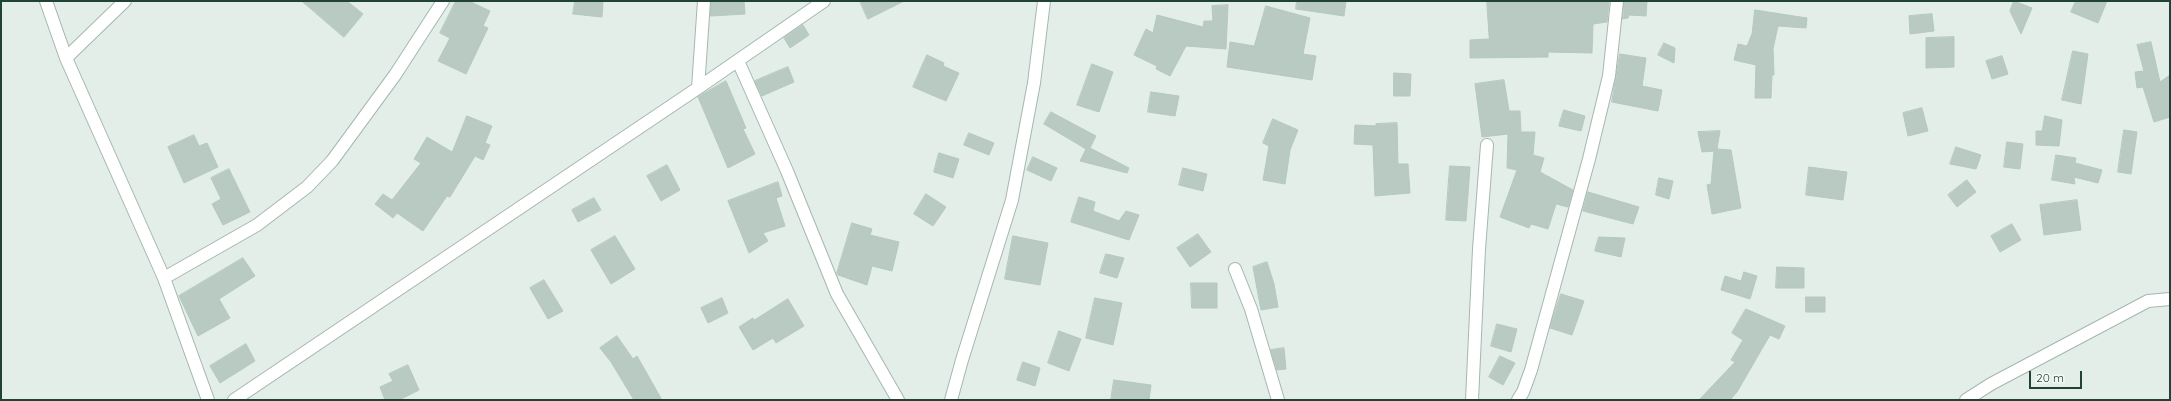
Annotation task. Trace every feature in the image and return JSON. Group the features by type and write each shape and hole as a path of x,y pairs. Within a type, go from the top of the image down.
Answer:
{"street":[{"path":"46,1 66,58 164,278 208,400"},
{"path":"66,58 125,1"},
{"path":"164,278 257,225 307,187 332,161 396,75 443,1"},
{"path":"698,88 704,1"},
{"path":"234,400 738,61 824,1"},
{"path":"951,400 1012,200 1034,84 1044,1"},
{"path":"1518,400 1523,392 1531,370 1591,152 1610,76 1617,1"},
{"path":"738,61 787,171 837,294 898,400"},
{"path":"1472,400 1479,249 1487,144"},
{"path":"1235,270 1251,309 1278,400"},
{"path":"1966,400 1991,384 2148,302 2170,299"}],"building":[{"path":"302,1 347,1 363,14 344,37"},
{"path":"456,1 469,1 490,11 483,26 488,28 466,74 438,61 450,38 440,33"},
{"path":"575,1 603,1 602,17 573,14"},
{"path":"711,1 744,1 745,14 711,16"},
{"path":"860,1 904,1 868,19"},
{"path":"1297,1 1346,1 1344,16 1296,9"},
{"path":"1487,1 1609,1 1607,22 1593,24 1592,53 1548,52 1548,57 1470,58 1470,40 1489,39"},
{"path":"1624,1 1647,1 1646,16 1629,15 1628,18 1623,19"},
{"path":"2014,1 2032,8 2021,34 2010,11"},
{"path":"2076,1 2107,1 2098,23 2071,12"},
{"path":"1228,5 1226,49 1186,46 1170,76 1156,69 1157,66 1134,55 1146,29 1153,33 1157,15 1203,27 1204,21 1213,21 1212,6"},
{"path":"1266,6 1310,18 1303,54 1316,56 1312,80 1227,67 1230,42 1254,46"},
{"path":"1755,10 1807,18 1806,28 1778,26 1773,49 1774,75 1772,75 1771,98 1755,98 1756,65 1734,60 1738,44 1747,46 1752,34"},
{"path":"1932,14 1934,31 1910,34 1909,16"},
{"path":"803,25 809,35 790,48 784,38"},
{"path":"1954,37 1954,67 1926,68 1926,38"},
{"path":"2151,42 2160,82 2170,75 2170,117 2154,122 2143,87 2137,88 2135,72 2144,71 2137,45"},
{"path":"1664,43 1675,48 1674,63 1658,55"},
{"path":"2073,51 2088,54 2081,104 2062,100"},
{"path":"1620,54 1646,58 1642,86 1662,90 1658,111 1612,102"},
{"path":"927,55 944,63 943,66 959,73 946,101 913,87"},
{"path":"2002,56 2008,74 1992,79 1986,61"},
{"path":"1092,64 1113,72 1099,112 1077,105"},
{"path":"788,67 794,82 762,96 755,81"},
{"path":"1394,73 1411,74 1410,96 1394,96"},
{"path":"1504,80 1509,111 1520,111 1521,132 1535,132 1533,155 1544,158 1540,172 1573,190 1568,207 1556,204 1548,229 1531,224 1529,228 1500,217 1517,170 1507,168 1508,134 1482,137 1475,84"},
{"path":"726,81 746,128 743,129 755,154 728,168 698,97"},
{"path":"1151,92 1179,96 1175,116 1148,112"},
{"path":"1922,108 1928,131 1908,136 1903,113"},
{"path":"1564,110 1585,116 1581,131 1559,126"},
{"path":"1051,112 1096,136 1090,148 1129,168 1127,173 1080,161 1086,149 1044,124"},
{"path":"467,116 492,126 485,143 490,145 483,160 475,156 450,197 447,196 423,231 397,213 393,218 375,204 383,194 392,200 421,163 414,159 427,137 452,152"},
{"path":"2045,116 2062,120 2059,146 2036,145 2036,131 2042,131"},
{"path":"1273,119 1298,130 1290,150 1285,184 1263,180 1269,146 1263,143"},
{"path":"1397,123 1398,164 1408,164 1410,193 1375,196 1373,145 1354,144 1355,125 1376,126 1376,124"},
{"path":"2124,130 2137,132 2131,174 2118,172"},
{"path":"1720,131 1717,149 1731,150 1741,208 1712,214 1707,185 1711,184 1714,151 1702,152 1698,132"},
{"path":"969,133 994,143 989,155 964,145"},
{"path":"194,135 199,146 207,143 218,167 184,183 168,147"},
{"path":"2007,142 2023,144 2020,169 2004,167"},
{"path":"1956,147 1981,155 1976,169 1950,164"},
{"path":"939,153 959,159 953,178 934,172"},
{"path":"2056,155 2076,158 2075,163 2102,170 2098,183 2074,177 2075,184 2052,180"},
{"path":"1033,157 1057,168 1051,181 1027,170"},
{"path":"667,165 680,190 661,201 647,176"},
{"path":"1450,166 1470,167 1466,221 1446,220"},
{"path":"1809,167 1847,172 1843,200 1806,195"},
{"path":"1183,168 1207,174 1203,191 1179,185"},
{"path":"229,169 250,212 223,225 212,204 221,199 211,178"},
{"path":"1659,178 1673,181 1669,199 1656,195"},
{"path":"1967,180 1976,192 1957,207 1948,195"},
{"path":"778,182 782,196 776,198 785,226 763,233 768,241 749,253 728,201"},
{"path":"1588,192 1639,207 1633,224 1583,211"},
{"path":"926,194 946,207 933,226 914,214"},
{"path":"1079,197 1095,202 1093,211 1119,221 1126,211 1139,215 1129,240 1071,222"},
{"path":"594,198 601,210 578,222 572,210"},
{"path":"2077,200 2081,230 2044,235 2040,205"},
{"path":"852,223 872,229 870,235 899,242 892,271 872,266 867,285 838,275 837,273"},
{"path":"2012,224 2021,240 2000,252 1991,236"},
{"path":"1198,234 1211,252 1190,267 1177,248"},
{"path":"615,236 635,269 611,284 591,250"},
{"path":"1013,236 1048,243 1040,285 1005,279"},
{"path":"1599,237 1625,238 1621,257 1595,251"},
{"path":"1106,254 1124,258 1117,278 1100,273"},
{"path":"243,258 255,276 219,299 230,318 198,336 179,296"},
{"path":"1267,262 1274,284 1278,307 1261,310 1253,267"},
{"path":"1777,267 1804,268 1804,288 1776,288"},
{"path":"1744,272 1757,276 1750,299 1721,290 1725,276 1741,281"},
{"path":"544,280 563,311 548,319 530,288"},
{"path":"1191,283 1217,283 1217,308 1192,308"},
{"path":"1561,294 1584,301 1572,335 1550,328"},
{"path":"1806,297 1825,297 1825,312 1806,312"},
{"path":"722,298 728,313 708,323 701,308"},
{"path":"1095,298 1122,303 1113,345 1086,338"},
{"path":"788,299 804,326 776,343 773,338 753,350 739,327 753,318 754,320"},
{"path":"1746,309 1785,326 1779,339 1770,335 1737,392 1730,400 1699,400 1735,362 1731,360 1743,340 1732,333"},
{"path":"1497,324 1517,329 1511,352 1491,346"},
{"path":"1059,331 1081,339 1069,371 1048,363"},
{"path":"617,336 633,359 637,356 662,400 634,400 611,362 600,348"},
{"path":"246,344 255,361 220,383 210,366"},
{"path":"1284,348 1286,369 1277,370 1271,350"},
{"path":"1500,356 1515,363 1503,385 1489,377"},
{"path":"1023,362 1040,368 1035,386 1017,380"},
{"path":"408,365 419,390 399,400 385,400 380,387 393,381 389,374"},
{"path":"1114,380 1151,385 1149,400 1111,400"}]}
